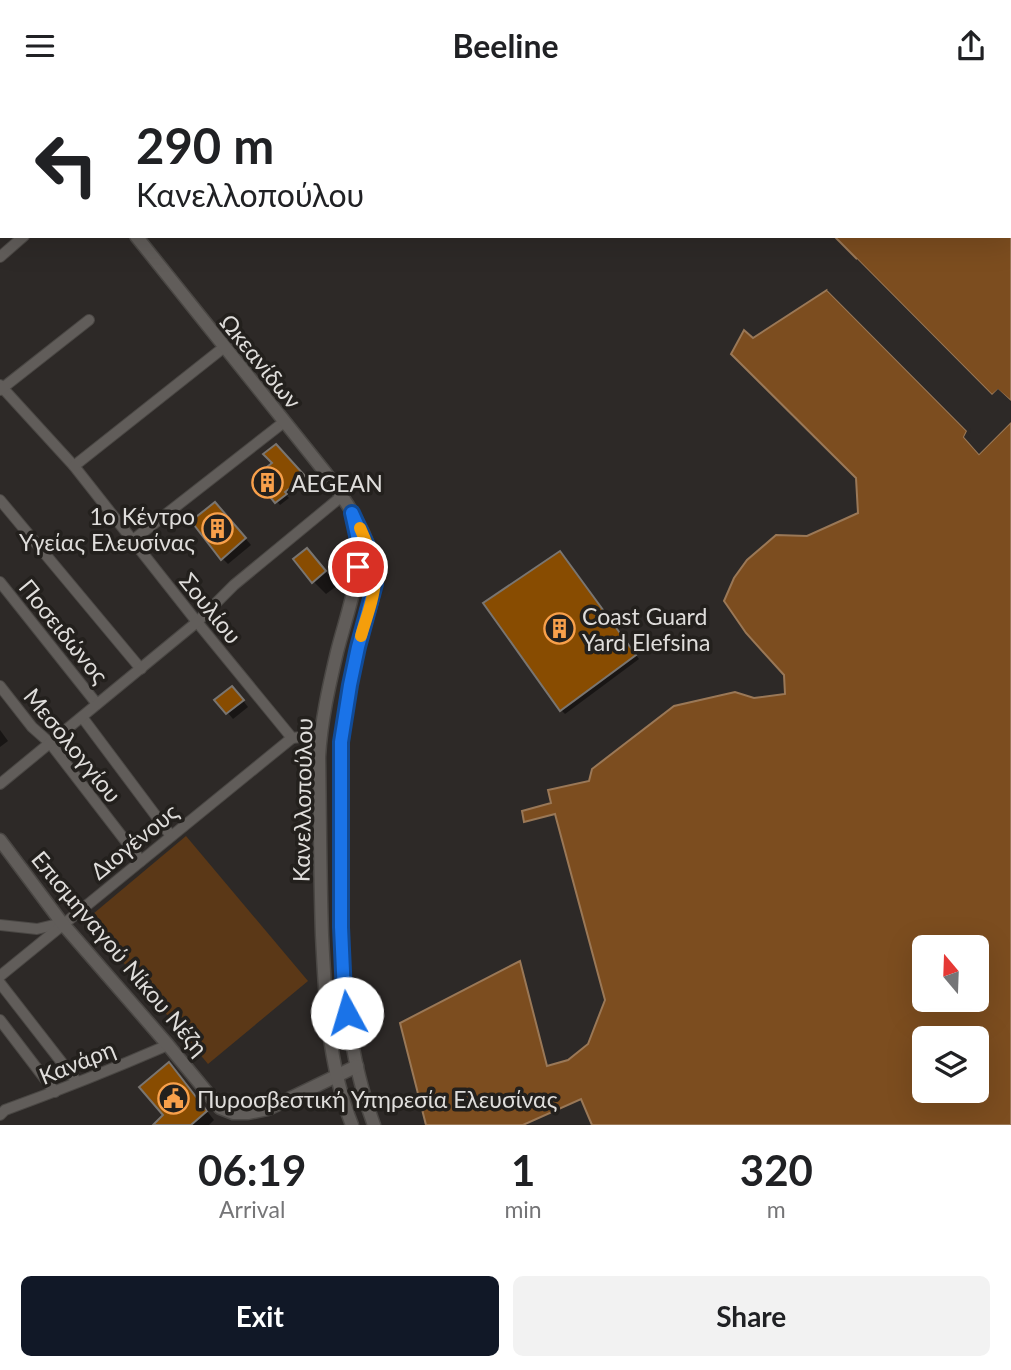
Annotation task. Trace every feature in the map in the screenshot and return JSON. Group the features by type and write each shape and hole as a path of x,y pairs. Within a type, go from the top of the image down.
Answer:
{"street":[{"path":"0,257 22,238"},
{"name":"Ωκεανίδων","path":"138,238 325,473 352,513"},
{"path":"1,388 89,320"},
{"path":"74,465 223,348"},
{"name":"Σουλίου","path":"1,388 74,465 292,738"},
{"path":"133,540 284,422"},
{"path":"0,784 197,622 234,585 342,496"},
{"path":"0,500 141,669"},
{"name":"Κανελλοπούλου","path":"352,513 358,540 358,567 327,697 319,757 325,995 337,1075 352,1125"},
{"name":"Κανελλοπούλου","path":"352,513 371,555 375,584 355,659 341,742 341,927 344,994 357,1066 374,1125"},
{"name":"Ποσειδώνος","path":"0,582 97,704"},
{"name":"Μεσολογγίου","path":"0,686 32,727 50,743 141,861"},
{"path":"82,717 171,836"},
{"path":"292,738 320,735"},
{"name":"Διογένους","path":"0,976 292,738"},
{"name":"Επισμηναγού Νίκου Νέζη","path":"0,840 62,923 220,1108 233,1113 268,1109 357,1066"},
{"path":"0,925 37,929 62,923"},
{"path":"0,983 77,1082"},
{"path":"0,1020 55,1092"},
{"name":"Κανάρη","path":"0,1115 5,1110 105,1073 168,1045"}],"shaded area":[{"path":"836,238 1011,238 1011,401 998,390 992,395"},
{"path":"827,290 967,431 964,437 979,454 1011,422 1011,1125 592,1125 581,1099 523,1125 426,1125 400,1023 520,961 547,1066 568,1060 588,1044 605,1000 555,814 524,822 522,811 551,803 548,790 589,781 592,769 674,706 735,692 754,698 785,694 784,675 746,633 724,601 734,578 747,560 776,535 807,536 858,513 856,478 731,354 744,330 753,338"},
{"path":"186,836 308,981 208,1064 87,919"}],"pier":[{"path":"857,259 992,395 998,389 1011,404 998,394 989,398 855,262"},
{"path":"829,288 970,428 968,437 979,449 1011,419 1011,422 979,454 964,437 967,431 827,290"}],"building":[{"name":"AEGEAN","path":"276,444 305,476 275,503 254,477 272,463 263,454"},
{"name":"1ο Κέντρο Υγείας Ελευσίνας","path":"215,502 246,538 221,560 191,521"},
{"path":"307,548 326,571 312,583 293,559"},
{"name":"Coast Guard Yard Elefsina","path":"560,551 636,655 560,711 483,603"},
{"path":"232,686 244,700 226,714 214,700"},
{"name":"Πυροσβεστική Υπηρεσία Ελευσίνας","path":"169,1062 207,1111 191,1125 153,1125 163,1115 139,1087"}],"slow traffic":[{"path":"360,528 375,571 375,584 361,636"}],"place":[{"name":"AEGEAN","path":"268,483"},
{"name":"1ο Κέντρο Υγείας Ελευσίνας","path":"218,529"},
{"name":"Coast Guard Yard Elefsina","path":"559,629"},
{"name":"Πυροσβεστική Υπηρεσία Ελευσίνας","path":"174,1099"}],"route":[{"path":"347,1013 341,927 341,742 358,647 375,584 371,555 352,513 358,540 358,567"}]}
